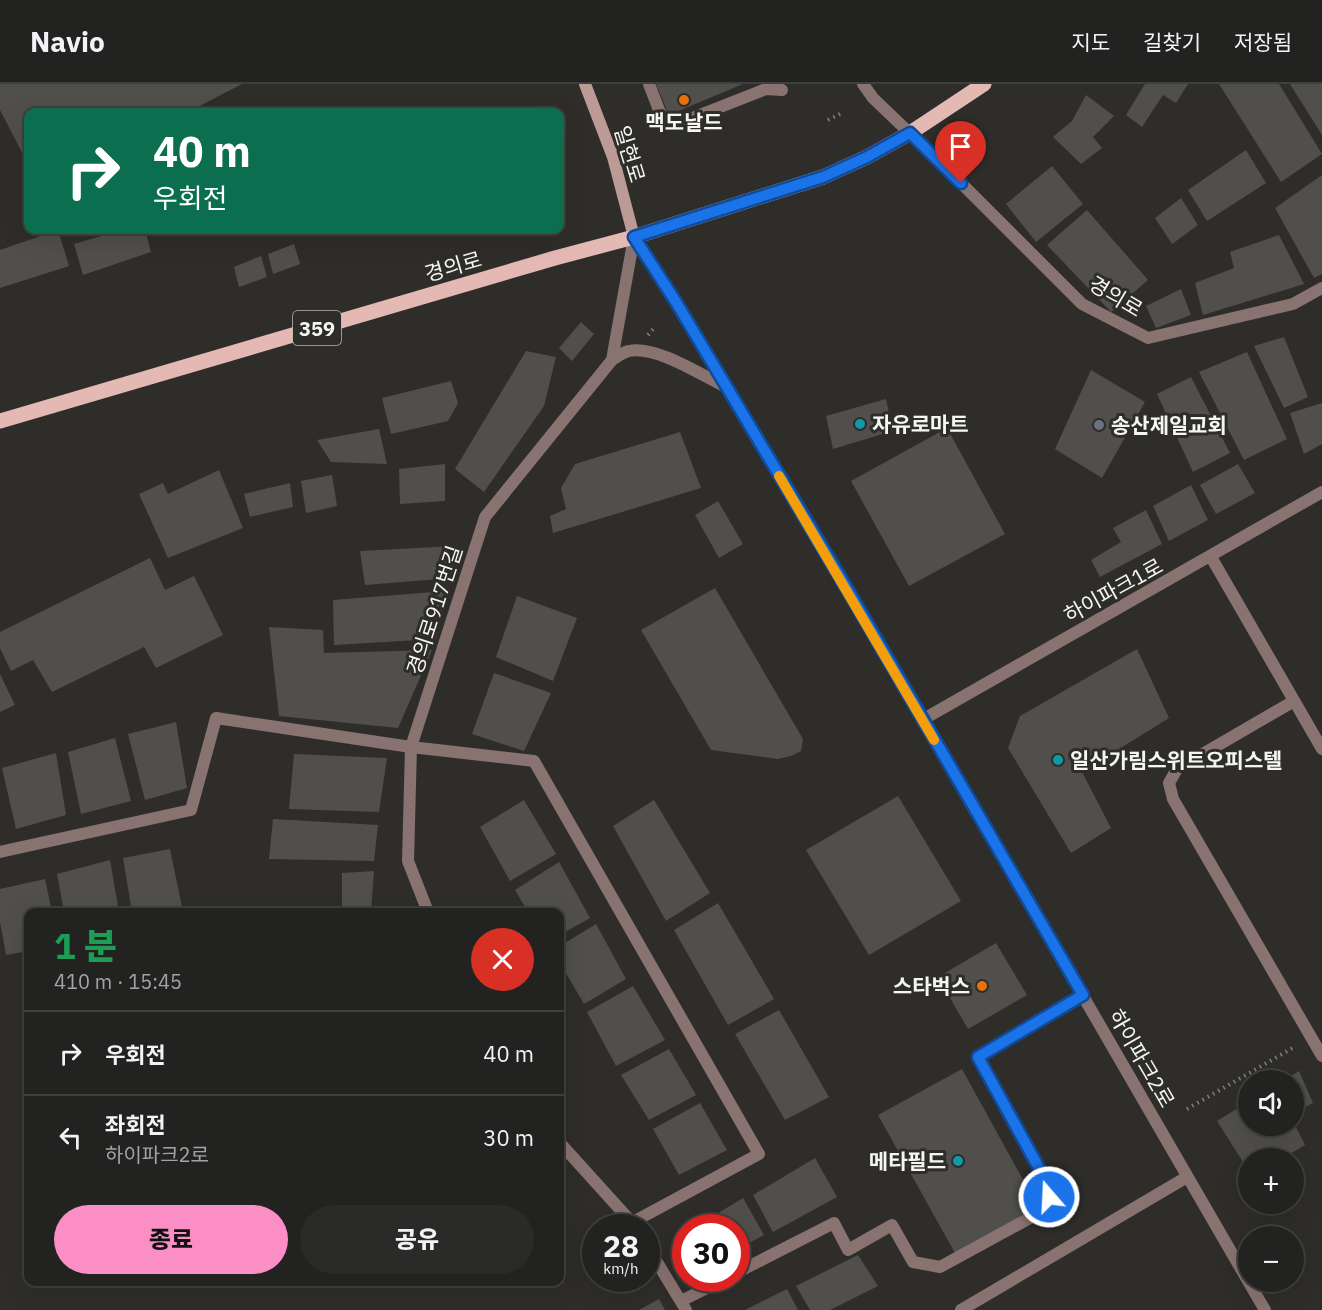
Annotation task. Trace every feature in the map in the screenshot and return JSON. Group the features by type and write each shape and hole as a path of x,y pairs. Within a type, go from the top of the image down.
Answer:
{"main road":[{"name":"일현로","path":"585,84 613,157 634,237"},
{"name":"경의로","path":"0,421 555,258 634,237 823,177 867,157 910,133 984,84"}],"street":[{"path":"649,84 666,122 677,124 766,89 782,90 778,84"},
{"path":"863,84 873,98 910,133"},
{"name":"경의로","path":"910,133 1082,304 1148,338 1293,304 1322,288"},
{"path":"612,360 634,237"},
{"name":"하이파크2로","path":"634,237 676,302 922,720 1238,1264"},
{"path":"612,360 628,351 663,354 726,387"},
{"name":"경의로917번길","path":"426,908 408,861 411,747 484,517 612,360"},
{"name":"하이파크1로","path":"922,720 1322,492"},
{"path":"1211,557 1322,749"},
{"path":"1293,701 1177,769 1170,783 1173,799 1322,1056"},
{"path":"0,852 191,810 216,718 411,747 534,760 759,1154 654,1214"},
{"path":"750,1266 834,1223 848,1250 892,1225 913,1262 940,1267 1039,1213 1049,1197 1045,1179 978,1057 1083,995"},
{"path":"564,1147 625,1214"},
{"path":"961,1310 1187,1177"},
{"path":"660,1267 683,1306 705,1292"},
{"name":"하이파크2로","path":"1254,1292 1265,1310"}],"path":[{"path":"828,120 842,113"},
{"path":"1187,1109 1299,1045"}],"building":[{"path":"0,84 242,84 196,108 24,108 24,156 0,110"},
{"name":"맥도날드","path":"656,84 743,84 669,115"},
{"path":"1145,84 1188,84 1176,103 1163,95 1142,127 1126,115"},
{"path":"1219,84 1279,84 1322,154 1281,182"},
{"path":"1290,84 1322,84 1322,135"},
{"path":"1086,95 1114,116 1093,137 1102,148 1081,164 1053,137 1072,121"},
{"path":"1246,150 1266,183 1207,221 1188,190"},
{"path":"1052,166 1083,204 1036,242 1006,204"},
{"path":"1322,175 1322,274 1314,278 1275,208"},
{"path":"1181,198 1198,225 1172,244 1155,218"},
{"path":"1087,210 1148,280 1111,312 1047,245"},
{"path":"46,234 59,234 69,266 0,288 0,250"},
{"path":"108,234 146,234 151,252 83,275 74,244"},
{"path":"1279,235 1304,284 1203,315 1195,283 1234,268 1230,252"},
{"path":"294,244 300,264 273,274 268,254"},
{"path":"261,256 267,277 239,287 234,267"},
{"path":"1181,289 1191,315 1156,328 1146,306"},
{"path":"581,322 594,334 572,361 559,348"},
{"path":"1284,337 1308,397 1284,408 1254,346"},
{"path":"526,351 556,357 544,406 484,492 455,469"},
{"path":"1247,352 1287,439 1244,460 1199,372"},
{"name":"송산제일교회","path":"1091,370 1145,402 1102,478 1055,449"},
{"path":"1191,377 1230,453 1193,472 1157,394"},
{"path":"451,381 458,403 448,421 391,434 382,398"},
{"name":"자유로마트","path":"886,399 893,431 833,449 826,416"},
{"path":"1322,403 1322,444 1304,454 1290,413"},
{"name":"자유로마트","path":"947,428 1005,534 909,586 851,481"},
{"path":"379,429 387,464 331,462 317,440"},
{"path":"680,432 701,488 553,533 550,516 566,509 561,488 575,464"},
{"path":"445,464 445,501 400,504 399,469"},
{"path":"1238,464 1255,493 1216,514 1200,485"},
{"path":"219,470 243,528 168,558 139,494 163,483 168,494"},
{"path":"332,475 337,506 306,513 301,481"},
{"path":"290,483 293,507 250,517 244,494"},
{"path":"1191,485 1208,520 1169,541 1153,506"},
{"path":"718,501 743,544 719,558 695,515"},
{"path":"1146,510 1162,544 1100,577 1091,560 1121,542 1113,528"},
{"path":"454,546 452,578 365,585 360,551"},
{"path":"150,558 165,590 194,576 223,635 156,668 144,647 52,692 33,660 11,671 0,648 0,632"},
{"path":"715,588 803,739 801,751 791,756 778,759 711,750 641,630"},
{"path":"446,591 436,639 334,645 333,600"},
{"path":"517,596 577,618 553,681 496,657"},
{"path":"269,627 323,630 324,653 432,650 398,728 279,716"},
{"name":"일산가림스위트오피스텔","path":"1137,649 1169,718 1082,772 1111,828 1071,853 1008,748 1020,716"},
{"path":"494,673 551,693 524,751 472,734"},
{"path":"0,674 15,705 0,712"},
{"path":"176,722 187,788 145,800 128,734"},
{"path":"115,738 131,801 81,814 68,752"},
{"path":"56,753 66,815 16,829 2,768"},
{"path":"294,754 387,758 379,812 289,809"},
{"path":"898,796 961,901 869,955 806,850"},
{"path":"524,800 556,854 510,881 480,827"},
{"path":"654,800 710,893 666,921 613,826"},
{"path":"273,819 378,825 374,861 269,859"},
{"path":"170,849 182,908 131,908 123,858"},
{"path":"110,860 118,908 63,908 57,874"},
{"path":"559,862 590,918 564,933 564,908 526,908 515,890"},
{"path":"374,871 371,908 342,908 342,873"},
{"path":"45,879 51,908 24,908 24,952 6,955 0,922 0,889"},
{"path":"718,903 774,999 728,1025 674,930"},
{"path":"596,924 626,979 584,1004 564,970 564,944"},
{"name":"스타벅스","path":"996,943 1027,995 968,1029 938,977"},
{"path":"633,986 665,1040 616,1066 587,1012"},
{"path":"779,1010 829,1097 785,1120 735,1034"},
{"path":"669,1049 696,1095 649,1120 621,1075"},
{"name":"메타필드","path":"962,1069 1038,1207 955,1253 878,1115"},
{"path":"1304,1082 1313,1103 1304,1108"},
{"path":"700,1103 727,1150 679,1175 653,1129"},
{"path":"1238,1108 1238,1136 1300,1136 1305,1145 1300,1148 1238,1148 1238,1154 1217,1121"},
{"path":"815,1158 837,1197 773,1232 753,1195"},
{"path":"743,1198 764,1235 750,1242 750,1214 717,1214"},
{"path":"858,1255 878,1286 830,1310 810,1310 796,1286"},
{"path":"787,1289 798,1310 745,1310"},
{"path":"659,1299 665,1310 639,1310"}],"slow traffic":[{"path":"779,476 934,740"}],"place":[{"name":"맥도날드","path":"684,100"},
{"name":"자유로마트","path":"860,424"},
{"name":"송산제일교회","path":"1099,425"},
{"name":"일산가림스위트오피스텔","path":"1058,760"},
{"name":"스타벅스","path":"982,986"},
{"name":"메타필드","path":"958,1161"}],"route":[{"path":"961,183 910,133 867,157 823,177 634,237 676,302 849,592 1083,995 978,1057 1045,1179 1049,1197"}]}
